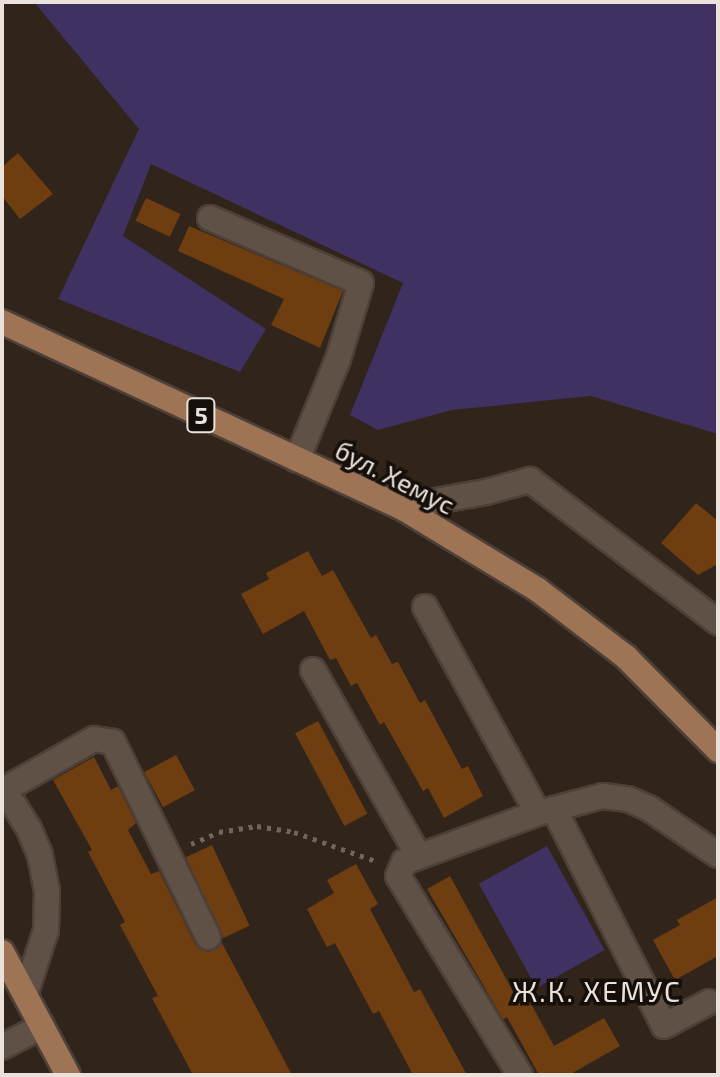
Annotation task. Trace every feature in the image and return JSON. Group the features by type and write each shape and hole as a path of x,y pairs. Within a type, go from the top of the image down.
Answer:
{"main road":[{"name":"бул. Хемус","path":"2,322 401,507 538,590 626,657 718,750"},
{"path":"2,952 68,1075"}],"lane":[{"path":"210,218 361,283 338,359 297,460"},
{"path":"401,507 486,492 530,480 718,622"},
{"path":"425,607 546,811 664,1026 709,1002"},
{"path":"313,670 408,862"},
{"path":"25,995 46,930 47,890 40,855 29,829 2,792 94,739 105,738 118,750 208,937"},
{"path":"520,1075 398,876 408,862 546,811 603,796 628,799 680,827 718,855"},
{"path":"2,1047 42,1026"}],"path":[{"path":"169,856 219,832 257,826 294,832 408,862"}],"shaded area":[{"path":"34,2 718,2 718,434 591,396 452,410 378,430 350,415 403,283 151,164 123,236 266,329 240,372 58,299 139,129"},
{"path":"547,846 605,950 536,988 479,884"}],"building":[{"path":"18,153 53,194 20,219 2,196 2,167"},
{"path":"146,198 180,214 170,237 135,221"},
{"path":"189,226 343,291 320,348 271,325 284,299 178,251"},
{"path":"696,503 718,521 718,564 698,575 661,543"},
{"path":"308,551 322,576 333,570 371,638 376,635 392,664 398,662 420,703 425,700 462,769 468,766 483,796 444,818 428,788 423,791 384,722 380,725 357,683 351,686 336,658 330,660 304,611 263,634 241,594 269,579 266,573"},
{"path":"318,721 367,814 344,826 295,733"},
{"path":"176,755 195,790 163,807 144,772"},
{"path":"94,757 111,790 118,786 136,823 128,830 151,874 159,871 195,944 208,952 222,943 292,1075 193,1075 152,998 158,996 120,925 125,922 88,852 92,850 53,780"},
{"path":"212,845 250,926 223,938 186,857"},
{"path":"356,864 378,904 370,909 414,992 420,989 467,1075 413,1075 379,1011 373,1014 335,943 327,947 307,909 334,893 327,880"},
{"path":"450,876 521,1006 530,1002 554,1046 604,1018 620,1046 569,1075 539,1075 507,1017 503,1019 427,889"},
{"path":"718,897 718,956 675,980 653,940 680,925 677,920"}],"district":[{"name":"Ж.К. ХЕМУС","path":"597,991"}]}
